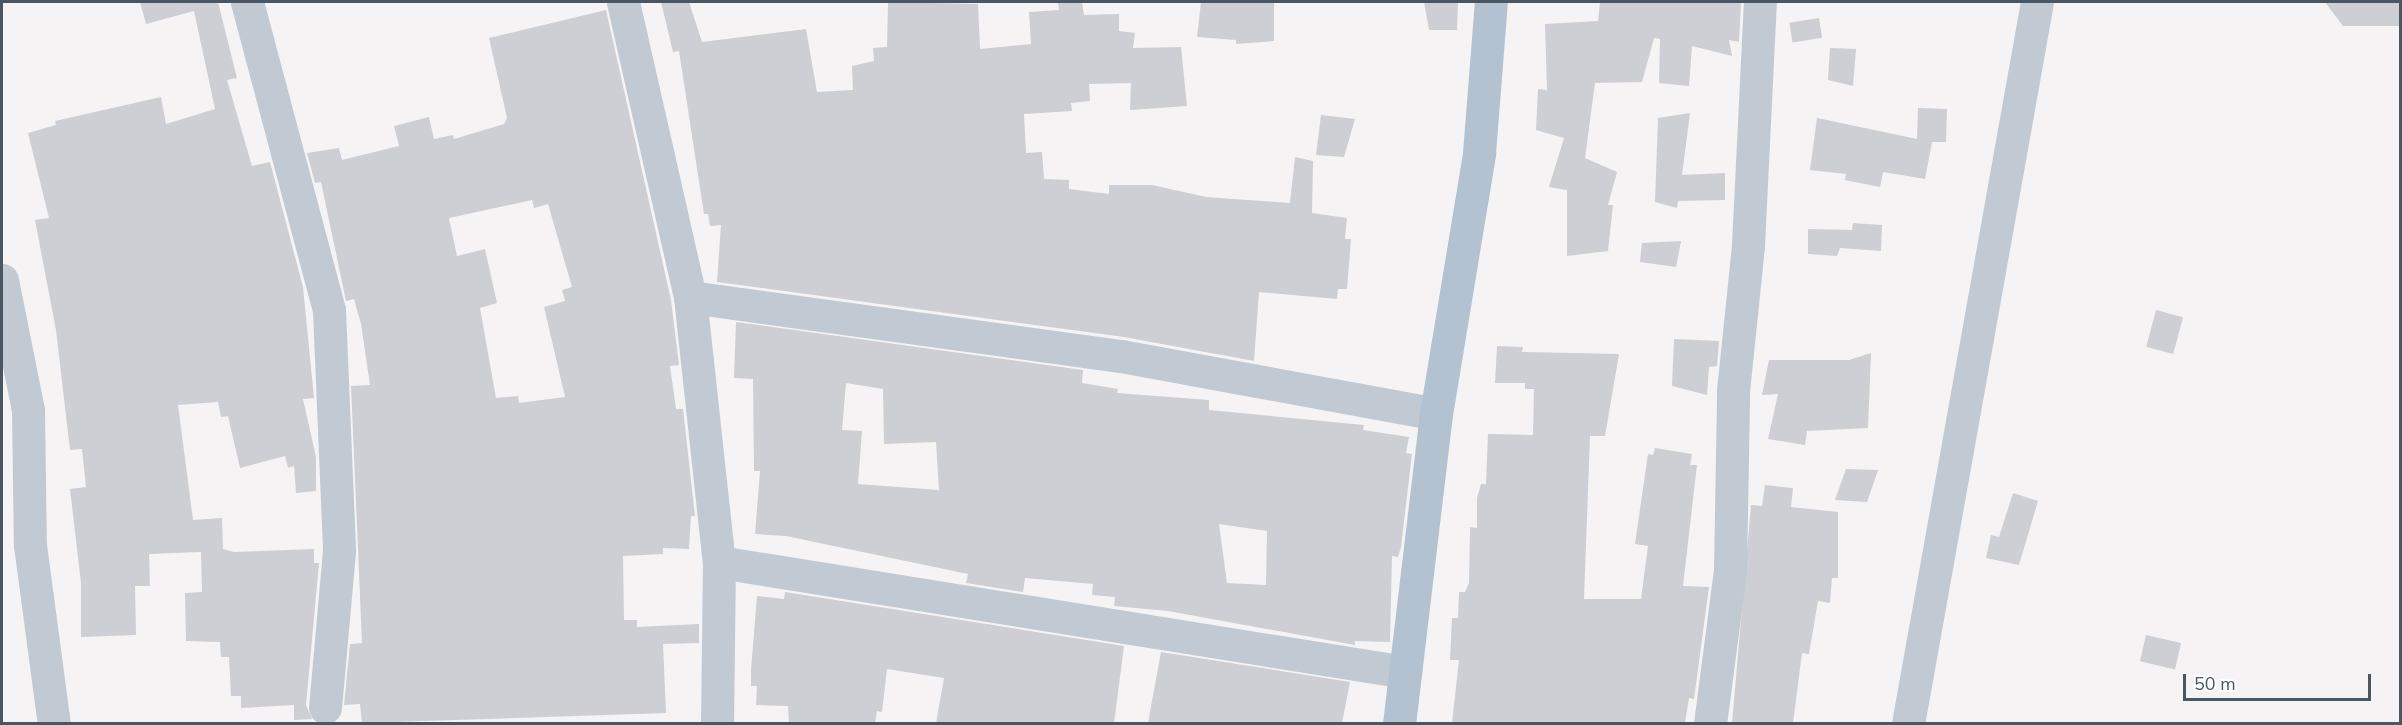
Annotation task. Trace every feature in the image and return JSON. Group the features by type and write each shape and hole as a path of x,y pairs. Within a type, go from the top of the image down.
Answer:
{"main road":[{"path":"1399,723 1436,414 1479,153 1491,2"}],"street":[{"path":"247,2 329,310 339,551 325,706"},
{"path":"624,2 690,297 719,562 717,723"},
{"path":"1710,723 1730,571 1733,391 1748,245 1760,2"},
{"path":"1908,723 2037,2"},
{"path":"2,280 30,545 54,723"},
{"path":"690,297 1121,356 1436,414"},
{"path":"719,562 1405,672"}],"building":[{"path":"140,2 218,2 237,78 227,80 252,166 270,162 303,287 314,398 303,399 316,457 316,491 296,493 294,466 288,468 285,456 240,468 228,416 221,417 218,402 178,405 193,520 222,518 223,549 234,552 314,549 314,563 319,563 306,705 312,719 294,720 294,705 241,708 241,696 231,696 229,657 221,657 220,642 186,641 185,593 202,592 201,552 149,554 150,586 135,586 136,635 81,637 81,583 70,489 86,487 82,449 70,450 56,330 35,220 49,218 28,133 56,125 55,121 161,97 166,124 215,109 194,11 146,24"},
{"path":"661,2 689,2 702,42 806,29 817,92 853,90 852,66 874,61 873,48 887,47 888,2 978,4 980,49 1031,44 1029,12 1059,10 1058,2 1082,2 1084,15 1119,14 1119,31 1135,33 1133,48 1181,47 1187,106 1130,110 1131,83 1089,84 1090,101 1071,103 1072,111 1024,114 1026,153 1042,152 1044,179 1069,180 1069,189 1109,194 1109,185 1152,185 1206,197 1290,203 1295,157 1313,161 1312,213 1347,218 1345,239 1351,239 1347,289 1338,289 1337,299 1259,292 1254,361 1124,337 717,282 721,225 710,226 708,214 704,214 679,51 673,52"},
{"path":"1201,2 1274,2 1274,41 1236,44 1236,40 1197,37"},
{"path":"1424,2 1458,2 1457,30 1429,30"},
{"path":"1600,2 1741,2 1739,42 1729,40 1732,56 1692,46 1689,86 1659,83 1660,39 1654,38 1642,82 1595,83 1585,158 1617,172 1608,205 1613,205 1608,251 1567,256 1567,190 1549,187 1564,138 1536,130 1538,89 1547,90 1545,24 1598,21"},
{"path":"2325,2 2400,2 2400,26 2343,26"},
{"path":"606,10 671,300 679,365 670,366 676,409 683,409 695,516 691,516 689,549 663,548 663,554 623,556 624,620 637,620 637,627 699,624 699,643 663,644 666,713 362,723 360,704 344,705 350,644 362,643 351,386 370,385 361,324 354,299 346,301 321,182 315,183 307,153 339,148 342,160 399,146 394,126 429,117 434,139 453,135 454,139 504,124 507,118 489,38","holes":["532,200 534,208 548,204 572,287 562,290 565,301 544,307 565,397 519,403 518,396 496,398 480,308 497,303 485,249 457,256 449,218"]},
{"path":"1819,18 1822,38 1792,42 1789,23"},
{"path":"1830,48 1856,49 1853,86 1828,80"},
{"path":"1918,108 1947,109 1946,142 1932,142 1925,179 1883,172 1880,187 1845,180 1846,174 1810,170 1817,118 1917,139"},
{"path":"1690,113 1682,175 1725,173 1725,200 1678,201 1677,208 1655,202 1658,118"},
{"path":"1321,115 1355,119 1344,157 1316,155"},
{"path":"1853,223 1882,225 1881,251 1840,248 1837,256 1808,254 1808,229 1852,230"},
{"path":"1681,241 1676,267 1640,262 1642,243"},
{"path":"2156,310 2183,317 2173,354 2146,347"},
{"path":"736,322 1083,370 1082,383 1118,389 1117,393 1209,400 1209,410 1364,425 1363,430 1409,437 1406,453 1412,454 1401,547 1398,557 1392,556 1390,642 1355,641 1355,645 1168,611 1114,606 1115,597 1092,595 1093,584 1025,578 1023,592 966,583 968,574 786,536 755,534 760,471 754,471 753,379 734,378","holes":["846,383 883,389 884,444 936,442 939,490 858,484 862,431 842,430","1219,524 1267,531 1266,585 1227,583"]},
{"path":"1674,339 1719,341 1717,366 1709,367 1707,395 1672,386"},
{"path":"1497,346 1523,347 1522,352 1619,354 1605,436 1590,436 1584,599 1641,599 1648,546 1635,544 1648,454 1653,455 1655,448 1692,454 1690,465 1697,465 1683,586 1709,587 1694,699 1689,698 1685,723 1452,723 1459,660 1450,660 1452,618 1458,618 1459,592 1465,592 1469,583 1470,527 1477,528 1477,498 1481,484 1486,484 1488,434 1533,435 1534,389 1525,389 1525,383 1495,383"},
{"path":"1871,353 1868,428 1807,431 1805,445 1768,439 1778,394 1762,395 1769,360 1849,360"},
{"path":"1846,469 1878,470 1867,502 1835,500"},
{"path":"1765,485 1793,488 1791,507 1838,512 1838,578 1832,578 1830,603 1818,601 1809,654 1802,653 1793,723 1732,723 1751,505 1762,506"},
{"path":"2013,493 2038,501 2019,565 1986,558 1991,535 1999,537"},
{"path":"785,592 1124,646 1114,723 936,723 944,678 887,669 882,712 877,711 875,723 789,723 788,706 756,705 757,686 751,686 757,596 784,599"},
{"path":"2146,635 2181,643 2175,669 2140,661"},
{"path":"1161,652 1350,682 1342,723 1148,723"}]}
